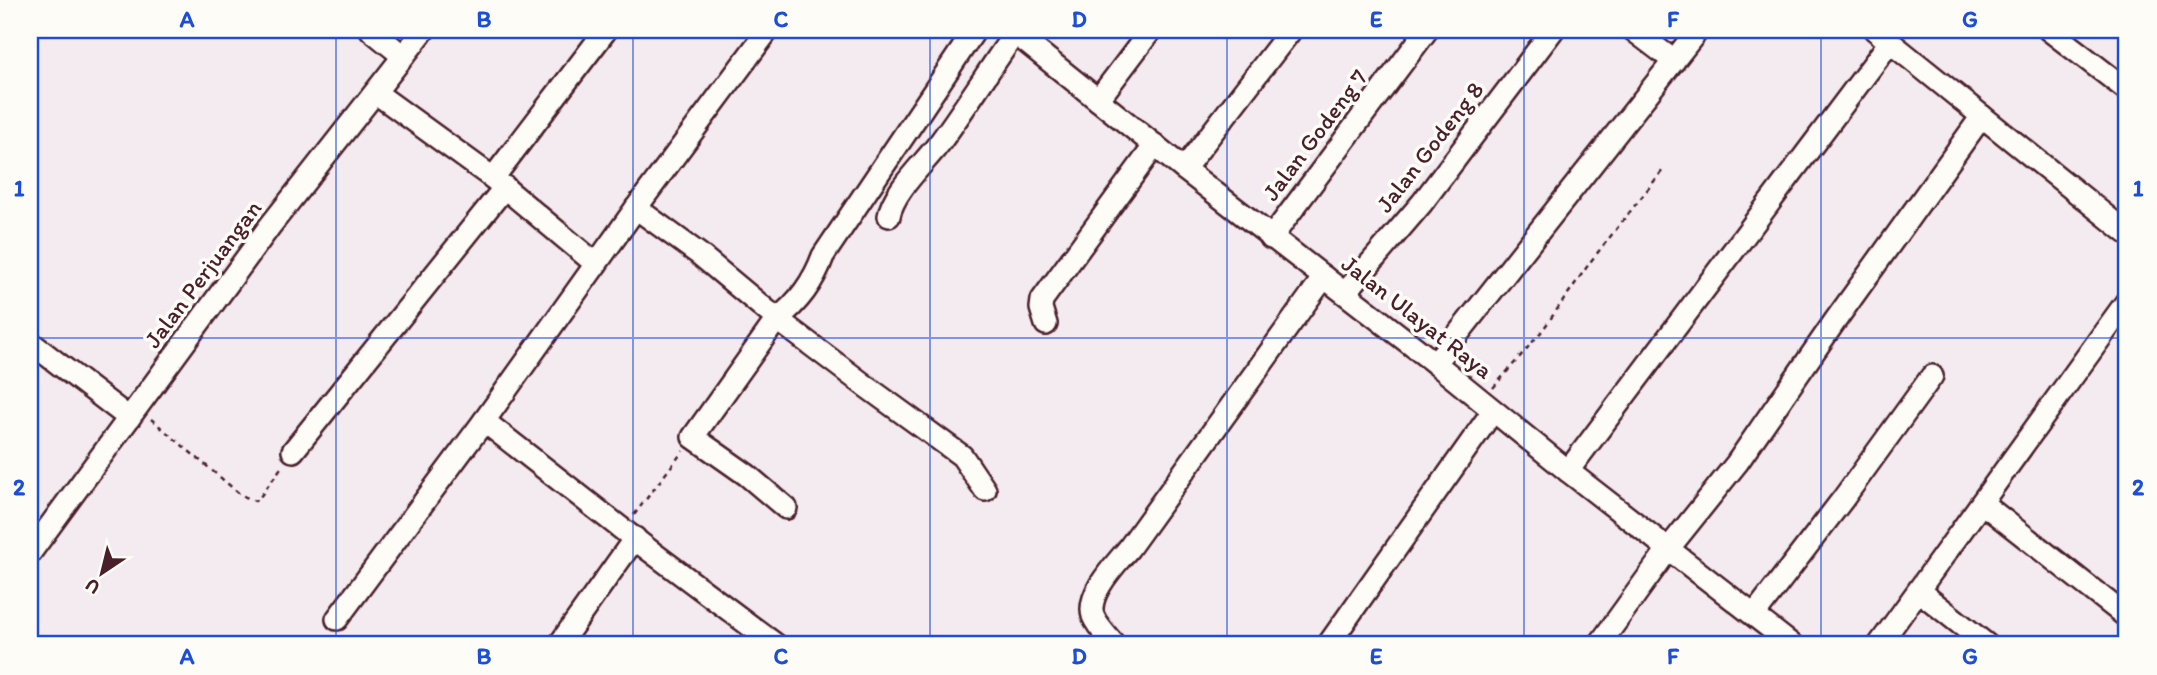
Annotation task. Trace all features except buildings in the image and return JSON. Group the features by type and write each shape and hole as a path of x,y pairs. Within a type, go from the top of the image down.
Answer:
{"street":[{"path":"371,30 403,56"},
{"name":"Jalan Perjuangan","path":"30,553 270,226 424,30"},
{"path":"293,451 499,183 606,30"},
{"path":"337,619 484,421 635,208 768,30"},
{"path":"786,508 747,475 693,437 777,318 789,310 810,283 822,256 975,30"},
{"path":"1098,100 1151,30"},
{"path":"1184,169 1291,30"},
{"name":"Jalan Godeng 7","path":"1271,238 1427,30"},
{"name":"Jalan Godeng 8","path":"1345,293 1422,203 1553,30"},
{"path":"1633,30 1674,61"},
{"path":"1435,363 1698,30"},
{"path":"2049,30 2127,90"},
{"path":"889,216 897,197 940,142 1014,31"},
{"name":"Jalan Ulayat Raya","path":"1014,31 1271,238 1435,363 1568,471 1792,645"},
{"path":"1568,471 1882,36 2127,233"},
{"path":"376,93 499,183 596,264"},
{"path":"1599,645 1669,548 1737,463 1982,116"},
{"path":"1046,324 1041,308 1042,300 1155,145"},
{"path":"635,208 710,262 867,387 962,456 985,490"},
{"path":"1113,643 1094,617 1094,596 1324,277"},
{"path":"1879,645 2127,301"},
{"path":"30,342 134,413"},
{"path":"1754,615 1932,376"},
{"path":"1328,645 1487,406"},
{"path":"484,421 776,645"},
{"path":"1982,503 2127,617"},
{"path":"559,645 629,534"},
{"path":"1920,590 1987,645"}],"path":[{"path":"1487,406 1591,261 1663,170"},
{"path":"134,413 249,499 260,497 293,451"},
{"path":"629,534 693,437"}]}
